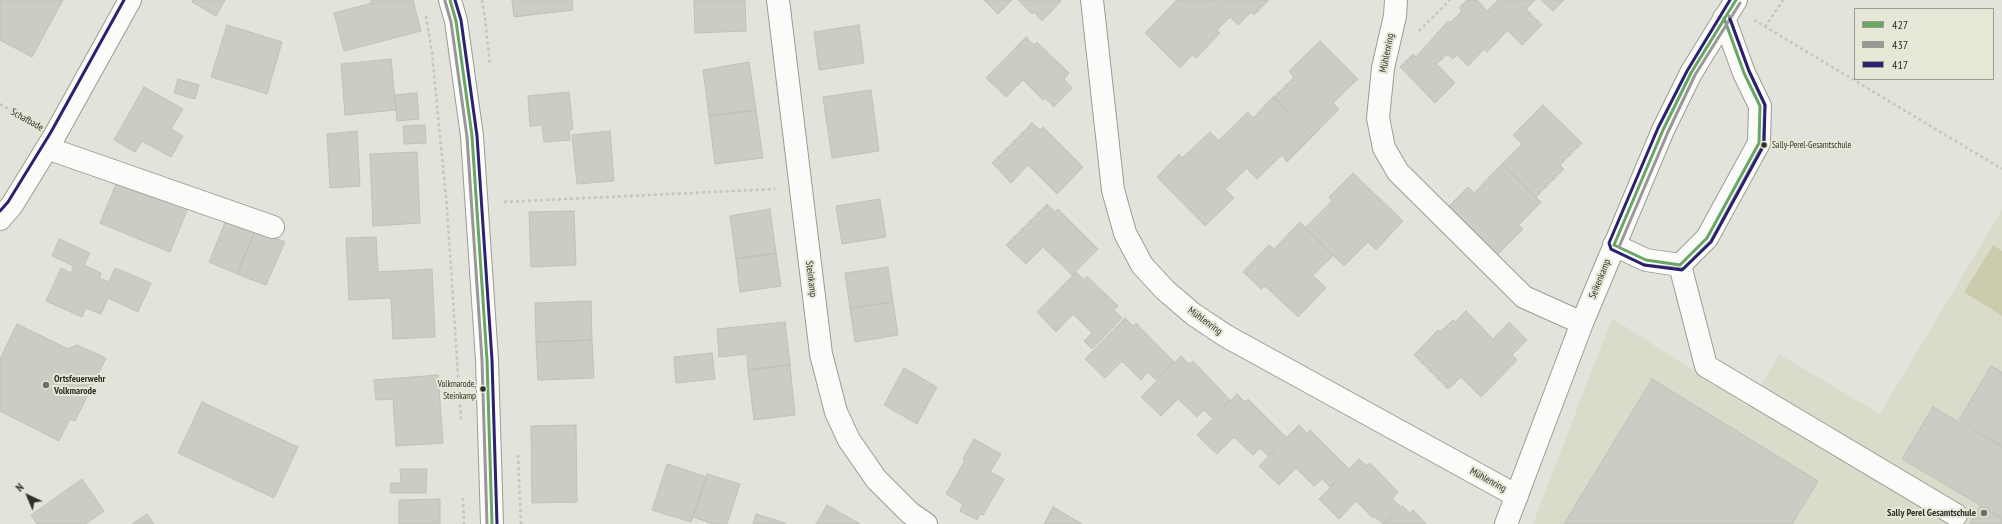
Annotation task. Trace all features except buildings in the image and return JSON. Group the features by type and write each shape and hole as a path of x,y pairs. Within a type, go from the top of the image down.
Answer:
{"street":[{"path":"0,219 12,205 51,141 130,0"},
{"path":"450,0 456,21 472,136 487,360 492,524"},
{"name":"Steinkamp","path":"778,0 820,354 836,412 848,440 876,479 910,513 926,524"},
{"name":"Mühlenring","path":"1092,0 1113,190 1125,233 1142,265 1165,290 1188,309 1226,336 1517,496"},
{"name":"Mühlenring","path":"1396,0 1392,28 1383,68 1378,118 1384,148 1398,172 1524,297 1582,323"},
{"path":"1680,265 1707,238 1759,143 1760,106 1744,73 1729,6"},
{"name":"Seikenkamp","path":"1506,524 1582,323 1614,245 1691,73 1729,6"},
{"path":"51,141 273,227"},
{"path":"1614,245 1646,260 1680,265"},
{"path":"1680,265 1706,366 1956,514"}],"path":[{"path":"1392,28 1418,32 1450,0"},
{"path":"1765,27 1783,0"},
{"path":"1729,6 2002,169"},
{"path":"426,15 432,53 447,208 461,422"},
{"name":"Schafbade","path":"0,104 51,141"},
{"path":"504,202 800,188"},
{"path":"463,492 464,524"}],"shaded area":[{"path":"2002,210 2002,524 1533,524 1612,318 1749,407 1779,354 1880,414"}],"green space":[{"path":"1993,245 2002,251 2002,316 1964,292"}],"transit line":[{"name":"417","path":"0,211 8,202 51,132 124,0"},
{"name":"427","path":"450,0 456,21 472,136 487,360 492,524"},
{"name":"417","path":"455,0 461,20 477,136 492,360 497,524"},
{"name":"417","path":"1730,0 1687,71 1658,128 1609,243 1611,249 1644,265 1682,270 1711,242 1764,145 1765,105 1749,71 1730,19"},
{"name":"427","path":"1614,245 1663,130 1691,73 1736,0"},
{"name":"437","path":"445,1 451,22 467,137 482,360 487,524"},
{"name":"437","path":"1619,247 1668,132 1695,75 1740,3"},
{"name":"437","path":"1612,250 1645,265 1683,269 1711,241 1763,145 1765,105 1749,71 1729,16"},
{"name":"427","path":"1614,245 1646,260 1680,265 1707,238 1759,143 1760,106 1744,73 1724,18"}],"place":[{"name":"Sally-Perel-Gesamtschule","path":"1764,145"},
{"name":"Ortsfeuerwehr Volkmarode","path":"46,385"},
{"name":"Volkmarode, Steinkamp","path":"483,389"},
{"name":"Sally Perel Gesamtschule","path":"1984,513"}]}
